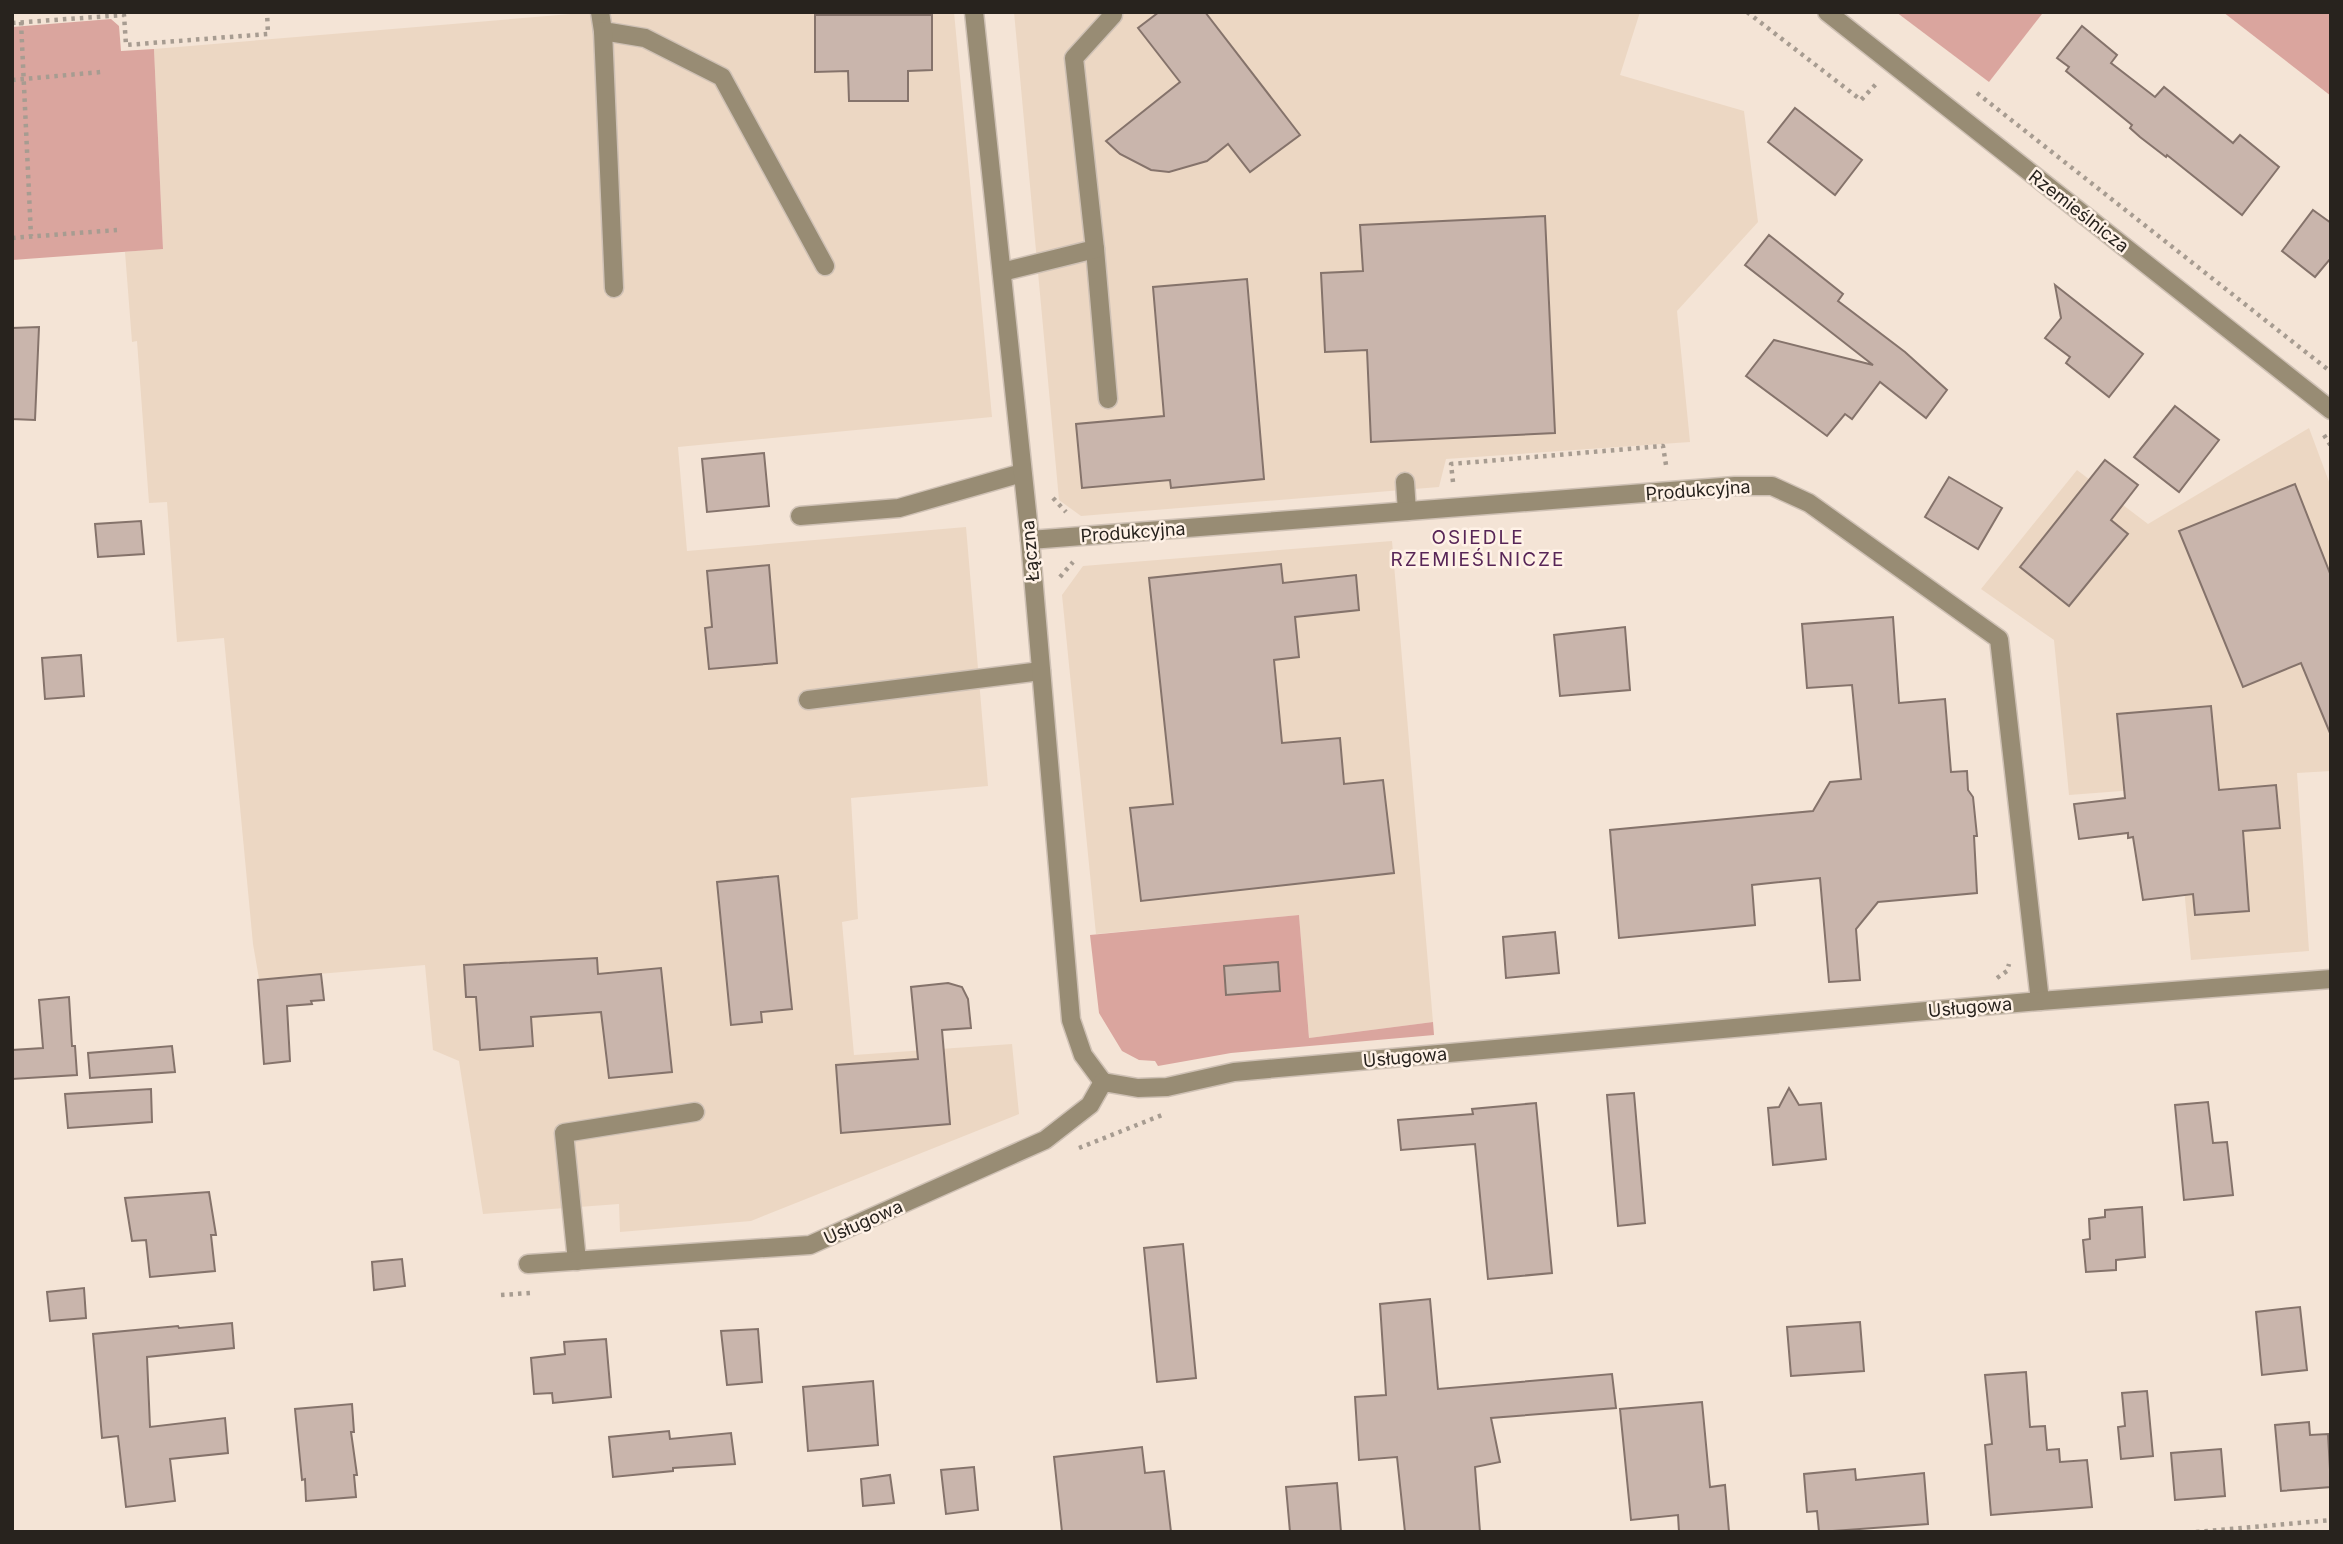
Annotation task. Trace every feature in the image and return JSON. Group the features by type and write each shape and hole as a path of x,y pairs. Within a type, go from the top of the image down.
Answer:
{"street":[{"path":"600,12 614,288"},
{"name":"Łączna","path":"974,12 1030,540 1071,1020 1083,1055 1102,1082"},
{"name":"Rzemieślnicza","path":"1827,12 2331,410"},
{"path":"1108,399 1074,58 1113,15"},
{"path":"603,31 645,38 722,77 825,266"},
{"path":"1002,272 1095,248"},
{"path":"800,516 898,508 1022,473"},
{"path":"1405,482 1407,511"},
{"name":"Produkcyjna","path":"1030,540 1735,486 1772,486 1809,503 1999,639 2040,1001"},
{"path":"808,700 1041,671"},
{"name":"Usługowa","path":"528,1264 810,1245 1045,1140 1090,1105 1102,1082 1138,1088 1167,1087 1234,1072 2040,1001 2331,979"},
{"path":"577,1261 564,1133 695,1112"}],"path":[{"path":"12,23 124,15 126,45 268,34 267,12"},
{"path":"21,22 31,236"},
{"path":"12,80 101,72"},
{"path":"1972,90 2331,372"},
{"path":"12,238 117,230"},
{"path":"1454,491 1451,464 1663,446 1666,469"},
{"path":"1052,497 1069,513"},
{"path":"1058,583 1061,574 1075,560 1082,558"},
{"path":"1996,979 2007,971 2010,961"},
{"path":"2196,1532 2331,1520"}],"shaded area":[{"path":"595,12 954,12 992,417 678,447 687,551 966,527 988,786 851,798 858,919 842,922 854,1055 1012,1044 1019,1114 751,1221 620,1232 619,1204 483,1214 459,1061 433,1050 425,965 259,979 253,944 224,638 177,642 167,502 149,503 137,341 132,342 125,252 163,248 154,49"},
{"path":"1014,12 1640,12 1620,75 1744,111 1758,222 1677,311 1690,442 1446,459 1439,487 1081,516 1059,500"},
{"path":"1896,12 2039,12 2042,14 1989,82"},
{"path":"2223,12 2331,12 2331,96"},
{"path":"111,19 119,26 121,51 154,49 163,249 12,260 12,27"},
{"path":"2309,428 2331,487 2331,771 2297,773 2309,951 2191,960 2174,787 2069,795 2054,640 1981,589 2077,470 2148,524"},
{"path":"1392,541 1433,1022 1309,1038 1299,915 1096,934 1062,595 1083,566"},
{"path":"1299,915 1309,1038 1433,1022 1434,1035 1231,1053 1158,1066 1155,1061 1139,1060 1122,1051 1099,1013 1090,935"}],"building":[{"path":"1159,12 1205,12 1300,135 1250,172 1228,144 1207,161 1169,172 1151,170 1120,154 1106,141 1180,82 1138,28"},
{"path":"815,15 932,15 932,70 908,71 908,101 849,101 848,71 815,72"},
{"path":"2082,26 2117,55 2111,63 2155,97 2164,87 2233,143 2240,135 2279,167 2242,215 2167,155 2166,157 2140,137 2130,128 2132,125 2066,71 2069,67 2057,58"},
{"path":"1795,108 1862,160 1835,195 1768,142"},
{"path":"2313,210 2331,223 2331,258 2315,277 2282,251"},
{"path":"1545,216 1555,433 1371,442 1367,350 1325,352 1321,273 1363,271 1360,225"},
{"path":"1769,235 1843,294 1838,301 1905,352 1947,390 1926,418 1880,382 1852,419 1845,414 1827,436 1746,376 1774,340 1873,365 1745,265"},
{"path":"1247,279 1264,479 1171,488 1170,480 1082,488 1076,424 1164,416 1153,287"},
{"path":"2055,285 2143,354 2109,397 2066,363 2070,357 2045,338 2061,318"},
{"path":"39,327 35,420 12,419 12,328"},
{"path":"2175,406 2219,440 2179,492 2134,457"},
{"path":"764,453 769,506 707,512 702,459"},
{"path":"2105,460 2138,485 2111,520 2128,534 2069,606 2020,567"},
{"path":"1949,477 2002,508 1978,549 1925,517"},
{"path":"2295,484 2331,576 2330,733 2301,663 2243,687 2179,531"},
{"path":"141,521 144,554 98,557 95,524"},
{"path":"1281,564 1283,583 1356,575 1359,610 1295,617 1299,657 1274,660 1282,743 1340,738 1344,784 1383,780 1394,873 1141,901 1130,808 1173,804 1149,578"},
{"path":"769,565 777,663 709,669 705,628 712,627 707,571"},
{"path":"1893,617 1899,703 1945,699 1951,772 1967,771 1977,836 1974,836 1977,893 1878,902 1856,929 1860,980 1829,982 1820,878 1752,885 1755,925 1619,938 1610,830 1813,811 1830,782 1861,779 1852,685 1807,688 1802,624"},
{"path":"1625,627 1630,690 1560,696 1554,635"},
{"path":"81,655 84,696 45,699 42,658"},
{"path":"2211,706 2219,790 2276,785 2280,828 2243,831 2249,911 2195,915 2193,894 2143,900 2133,837 2128,838 2128,833 2079,839 2074,804 2125,798 2117,714"},
{"path":"778,876 792,1009 761,1012 762,1022 731,1025 717,882"},
{"path":"1555,932 1559,973 1506,978 1503,937"},
{"path":"597,958 598,974 661,968 672,1072 609,1078 601,1012 531,1017 533,1046 480,1050 476,997 466,997 464,965"},
{"path":"1278,962 1280,991 1226,995 1224,966"},
{"path":"321,974 324,1000 287,1006 290,1061 264,1064 258,980"},
{"path":"948,983 962,987 968,999 971,1028 942,1030 950,1124 841,1133 836,1065 918,1059 911,987"},
{"path":"69,997 77,1075 12,1079 12,1050 43,1048 39,1000"},
{"path":"172,1046 175,1072 90,1078 88,1053"},
{"path":"1789,1088 1799,1105 1821,1103 1826,1159 1773,1165 1768,1108 1779,1107"},
{"path":"151,1089 152,1122 68,1128 65,1094"},
{"path":"1634,1093 1645,1223 1618,1226 1607,1095"},
{"path":"2208,1102 2213,1143 2227,1142 2233,1195 2184,1200 2175,1105"},
{"path":"1536,1103 1552,1273 1488,1279 1475,1144 1401,1150 1398,1120 1473,1114 1472,1109"},
{"path":"209,1192 216,1235 211,1235 215,1271 150,1277 146,1240 132,1241 125,1198"},
{"path":"2142,1207 2145,1257 2116,1260 2116,1270 2086,1272 2083,1240 2090,1239 2089,1219 2105,1217 2105,1210"},
{"path":"1183,1244 1196,1378 1157,1382 1144,1248"},
{"path":"402,1259 405,1286 374,1290 372,1262"},
{"path":"84,1288 86,1318 50,1321 47,1292"},
{"path":"1430,1299 1438,1389 1612,1374 1616,1408 1491,1418 1500,1462 1475,1467 1480,1532 1405,1532 1397,1457 1359,1460 1355,1397 1386,1395 1380,1304"},
{"path":"2300,1307 2307,1370 2262,1375 2256,1312"},
{"path":"1860,1322 1864,1371 1791,1376 1787,1327"},
{"path":"232,1323 234,1348 147,1357 150,1427 225,1418 228,1453 170,1459 175,1501 126,1507 118,1436 102,1438 93,1334"},
{"path":"758,1329 762,1382 727,1385 721,1331"},
{"path":"606,1339 611,1397 553,1403 552,1393 534,1394 531,1358 565,1354 564,1342"},
{"path":"2026,1372 2030,1427 2045,1426 2047,1450 2059,1449 2060,1462 2087,1460 2092,1507 1991,1515 1985,1445 1992,1444 1985,1375"},
{"path":"873,1381 878,1445 808,1451 803,1387"},
{"path":"2147,1391 2153,1456 2121,1459 2118,1427 2125,1426 2122,1393"},
{"path":"1702,1402 1710,1487 1725,1485 1729,1532 1679,1532 1678,1515 1631,1520 1620,1409"},
{"path":"352,1404 354,1432 351,1432 357,1475 354,1475 356,1497 306,1501 295,1409"},
{"path":"2309,1422 2310,1435 2328,1434 2331,1487 2281,1491 2275,1425"},
{"path":"669,1431 670,1439 731,1433 735,1464 673,1468 673,1471 613,1477 609,1437"},
{"path":"1142,1447 1145,1473 1164,1471 1171,1532 1062,1532 1054,1457"},
{"path":"2221,1449 2225,1496 2175,1500 2171,1453"},
{"path":"974,1467 978,1510 946,1514 941,1470"},
{"path":"1855,1469 1856,1480 1924,1473 1928,1524 1819,1532 1817,1511 1807,1512 1804,1474"},
{"path":"890,1475 894,1503 863,1506 861,1479"},
{"path":"1337,1483 1341,1532 1290,1532 1286,1487"}],"district":[{"name":"OSIEDLE RZEMIEŚLNICZE","path":"1478,548"}]}
